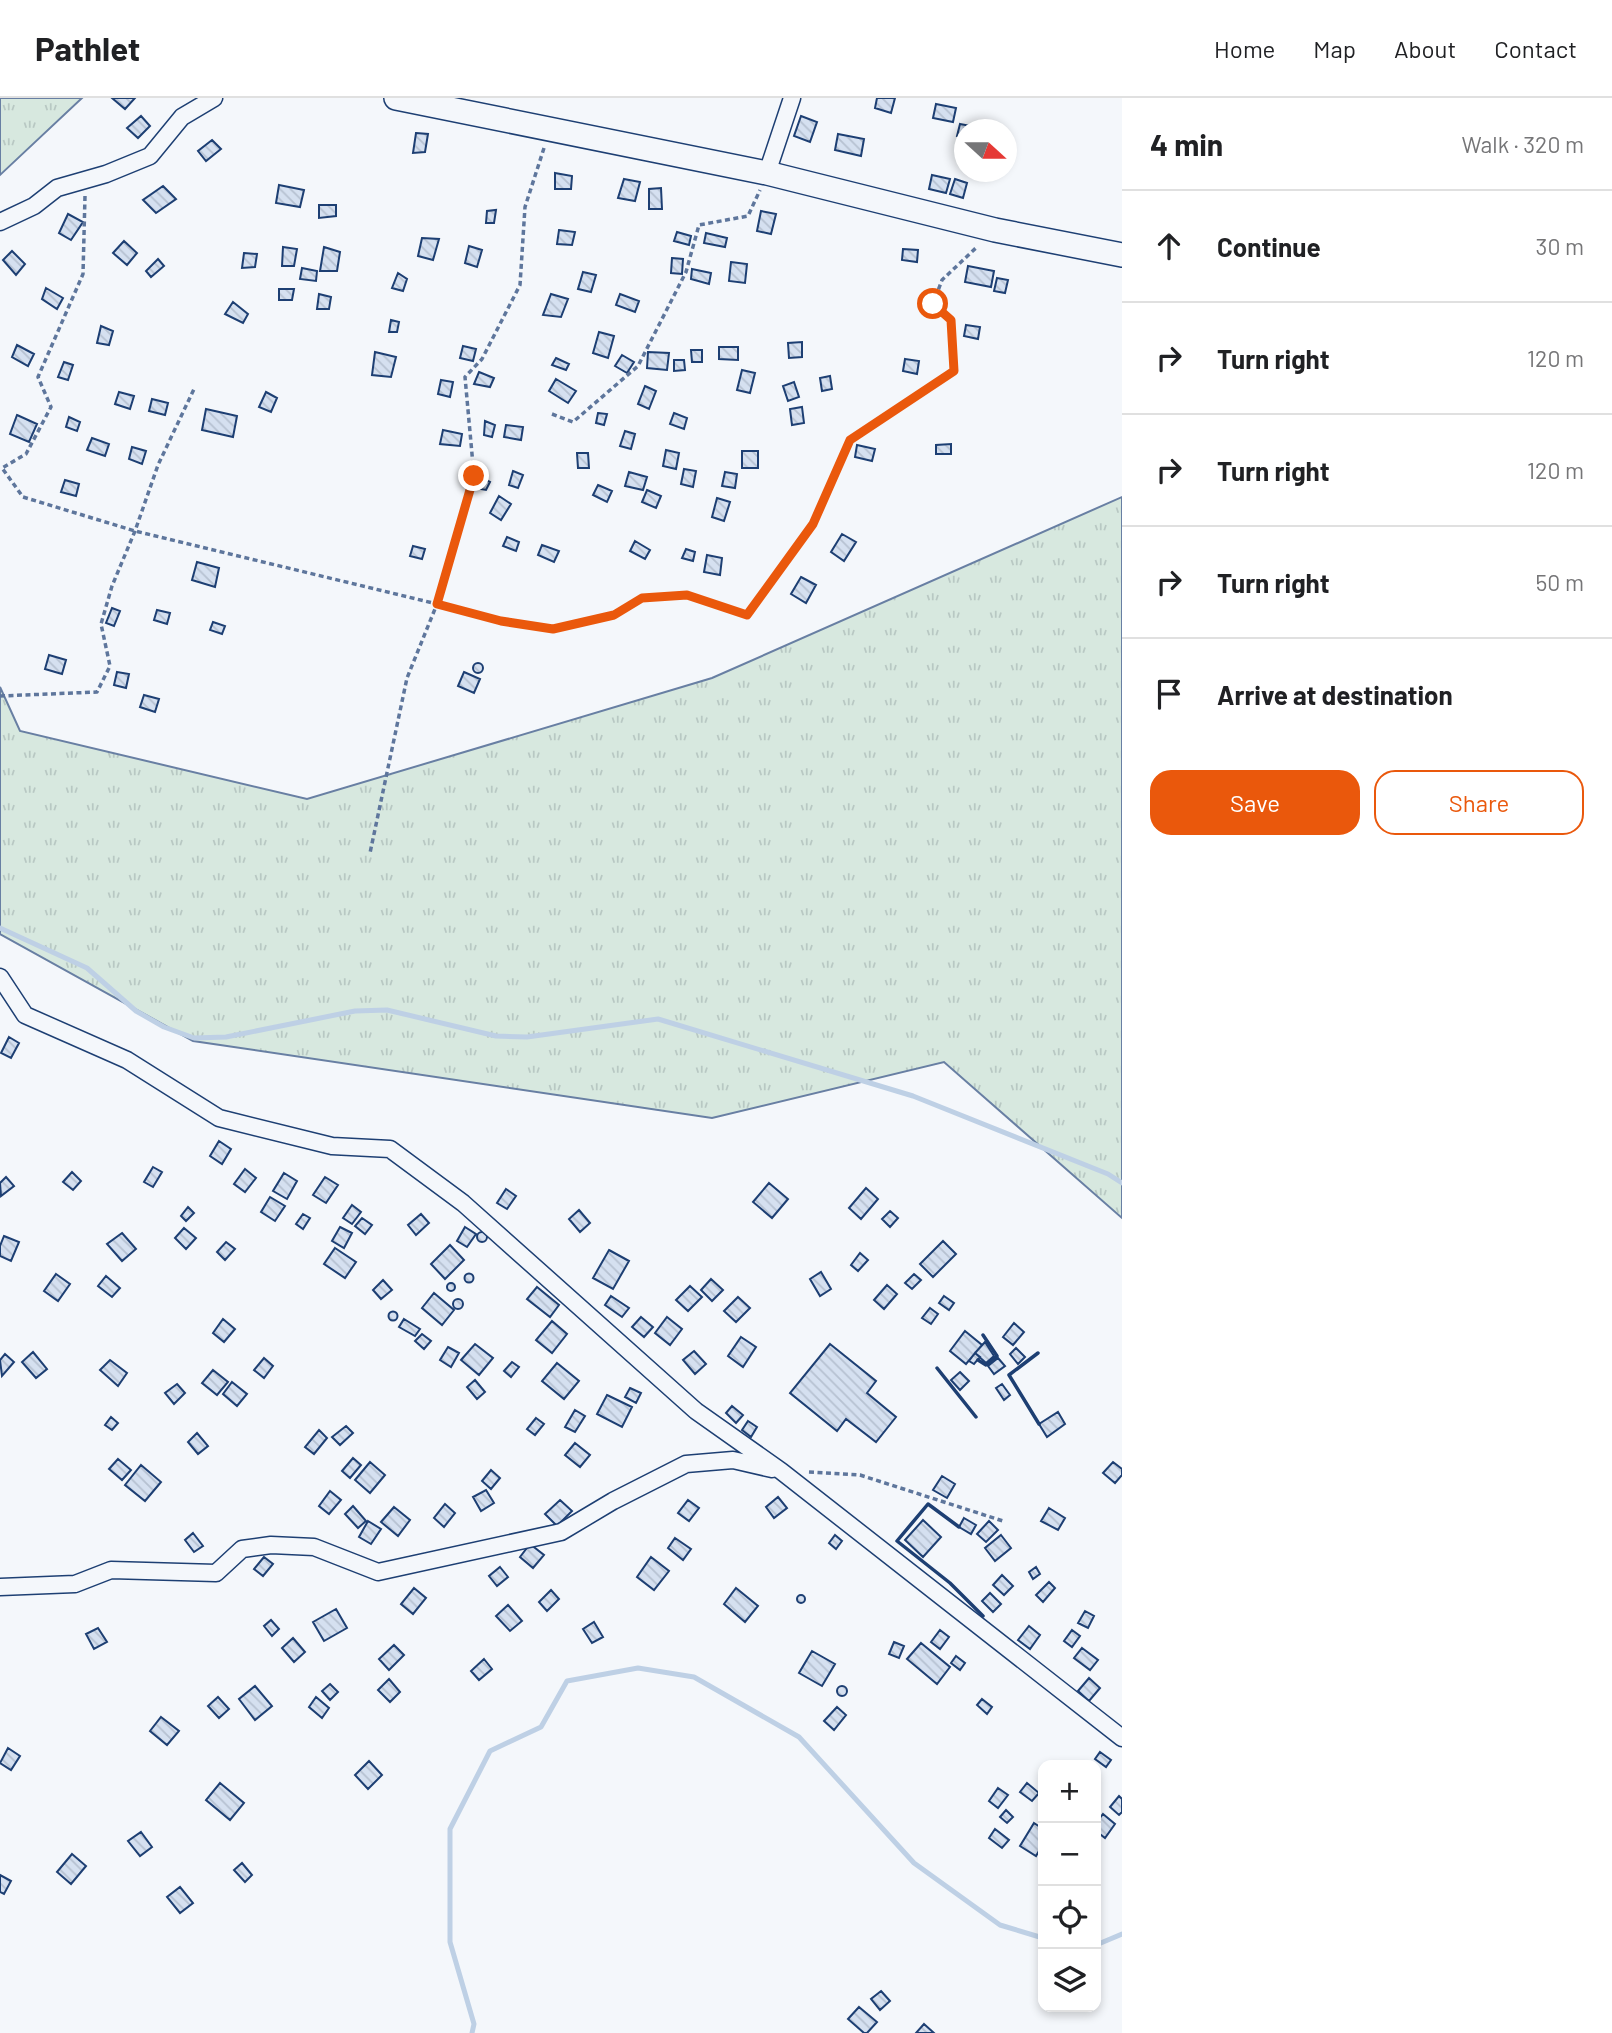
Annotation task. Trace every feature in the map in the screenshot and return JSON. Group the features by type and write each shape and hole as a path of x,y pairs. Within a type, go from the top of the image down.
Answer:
{"main road":[{"path":"396,98 767,173 995,230 1122,255"}],"street":[{"path":"0,222 34,206 57,188 106,174 150,156 182,117 214,98"},
{"path":"767,173 792,98"},
{"path":"0,977 25,1015 128,1060 219,1118 332,1146 390,1149 463,1202 696,1411 781,1471 1122,1738"},
{"path":"0,1587 75,1584 111,1570 216,1573 242,1549 271,1545 314,1547 378,1572 561,1532 613,1501 686,1464 733,1460 781,1471"}],"path":[{"path":"370,853 407,678 437,604 474,476 465,377 482,359 520,285 525,207 550,130"},
{"path":"552,414 573,422 638,366 685,272 699,225 748,216 767,173"},
{"path":"85,180 83,274 38,377 51,407 26,454 2,468 23,497 135,531 501,621 553,629 614,615 642,598 687,595 747,615 813,524 850,440 954,371 951,320 933,304 942,280 995,230"},
{"path":"0,696 97,692 110,666 101,624 112,586 158,465 194,389"},
{"path":"781,1471 860,1475 1003,1521"}],"green space":[{"path":"0,98 82,98 0,175"},
{"path":"1122,497 1122,1218 944,1062 712,1118 193,1041 0,934 0,687 20,731 307,799 712,678"}],"building":[{"path":"112,98 135,98 125,109"},
{"path":"877,98 895,98 891,113 875,108"},
{"path":"936,104 956,108 953,122 933,118"},
{"path":"141,116 150,126 138,138 127,128"},
{"path":"801,116 817,122 810,142 794,136"},
{"path":"416,133 428,134 425,152 413,153"},
{"path":"838,134 864,139 861,156 835,150"},
{"path":"212,140 221,149 206,161 198,151"},
{"path":"555,173 572,176 571,189 555,189"},
{"path":"932,175 950,179 946,193 929,189"},
{"path":"624,179 640,182 635,201 618,198"},
{"path":"954,182 967,183 963,198 950,194"},
{"path":"279,185 304,190 300,207 276,203"},
{"path":"163,186 176,199 156,213 143,200"},
{"path":"661,188 662,209 649,209 649,189"},
{"path":"319,205 336,205 336,216 319,218"},
{"path":"496,210 494,223 486,223 487,211"},
{"path":"761,211 776,214 771,234 757,231"},
{"path":"68,214 83,222 71,240 59,233"},
{"path":"559,230 575,232 572,245 557,244"},
{"path":"677,232 691,236 689,245 674,241"},
{"path":"706,233 727,238 725,247 704,243"},
{"path":"422,238 439,239 433,260 418,256"},
{"path":"124,241 137,253 127,265 113,253"},
{"path":"469,246 482,250 477,267 465,263"},
{"path":"283,247 297,249 294,266 282,266"},
{"path":"324,247 340,252 337,271 320,271"},
{"path":"903,249 918,250 917,262 902,260"},
{"path":"12,251 25,264 16,275 3,260"},
{"path":"244,253 257,254 255,267 242,268"},
{"path":"672,258 683,259 682,274 671,273"},
{"path":"158,259 164,266 151,277 146,271"},
{"path":"731,262 747,264 745,283 729,281"},
{"path":"968,266 994,271 991,287 965,282"},
{"path":"302,268 317,271 316,281 300,279"},
{"path":"692,269 711,273 709,284 691,279"},
{"path":"583,272 596,275 591,292 578,289"},
{"path":"398,273 407,279 403,291 392,288"},
{"path":"997,278 1008,280 1005,293 994,291"},
{"path":"46,288 63,298 57,309 42,299"},
{"path":"279,289 294,289 292,300 279,300"},
{"path":"319,294 331,297 329,309 317,309"},
{"path":"551,294 568,299 561,317 543,315"},
{"path":"620,294 639,301 635,312 616,305"},
{"path":"233,302 248,314 243,323 225,314"},
{"path":"391,320 399,322 397,332 389,332"},
{"path":"966,325 980,327 978,339 964,336"},
{"path":"101,326 113,331 109,345 97,343"},
{"path":"599,332 614,336 608,358 593,353"},
{"path":"802,342 802,357 789,358 788,343"},
{"path":"17,345 34,354 28,366 12,357"},
{"path":"463,346 476,349 473,361 460,358"},
{"path":"719,347 738,347 738,360 719,359"},
{"path":"691,350 702,350 702,362 692,362"},
{"path":"375,352 396,357 391,377 372,375"},
{"path":"648,352 669,353 667,370 647,368"},
{"path":"622,355 634,362 627,373 615,366"},
{"path":"556,358 569,364 566,370 552,365"},
{"path":"905,359 919,361 917,374 903,371"},
{"path":"674,360 684,360 685,370 674,371"},
{"path":"64,362 73,365 68,380 58,377"},
{"path":"742,370 755,373 750,393 737,390"},
{"path":"479,372 494,378 490,387 474,384"},
{"path":"830,376 832,389 822,391 820,378"},
{"path":"556,379 576,391 568,403 549,391"},
{"path":"441,380 453,382 450,397 438,394"},
{"path":"794,382 799,397 788,401 783,386"},
{"path":"645,386 656,391 649,409 638,404"},
{"path":"119,392 134,396 130,409 115,404"},
{"path":"266,392 277,398 271,412 259,407"},
{"path":"152,399 168,403 165,415 149,411"},
{"path":"802,407 804,423 792,425 790,409"},
{"path":"206,409 237,416 233,437 202,430"},
{"path":"598,413 607,414 604,425 596,423"},
{"path":"674,413 687,418 684,429 670,424"},
{"path":"17,415 37,424 29,442 10,434"},
{"path":"69,417 80,422 77,431 66,427"},
{"path":"485,421 495,425 492,437 484,435"},
{"path":"506,425 523,427 521,440 504,437"},
{"path":"443,430 462,434 460,446 440,444"},
{"path":"625,431 635,434 631,449 620,446"},
{"path":"92,438 109,444 105,456 87,450"},
{"path":"951,444 951,454 936,454 936,445"},
{"path":"857,445 875,449 872,461 855,457"},
{"path":"132,447 146,451 142,464 129,459"},
{"path":"666,450 679,453 676,469 663,466"},
{"path":"742,451 758,451 758,468 742,468"},
{"path":"577,453 588,453 589,468 578,468"},
{"path":"684,469 696,471 693,487 681,484"},
{"path":"513,471 523,475 518,488 509,485"},
{"path":"629,472 647,477 643,490 625,486"},
{"path":"725,472 737,474 735,488 722,486"},
{"path":"478,476 490,482 486,490 475,488"},
{"path":"65,480 79,484 76,496 61,492"},
{"path":"598,485 612,491 607,502 593,495"},
{"path":"647,490 661,496 656,508 642,502"},
{"path":"499,496 511,504 501,520 490,513"},
{"path":"717,498 730,502 724,521 712,517"},
{"path":"842,534 856,542 844,561 831,552"},
{"path":"507,537 519,542 516,551 503,546"},
{"path":"635,541 650,550 645,559 630,551"},
{"path":"542,545 559,551 554,562 538,555"},
{"path":"413,546 425,549 422,559 410,556"},
{"path":"686,549 695,552 693,561 682,558"},
{"path":"707,555 722,558 720,575 704,572"},
{"path":"197,562 219,568 215,587 192,580"},
{"path":"801,577 816,585 806,603 791,594"},
{"path":"112,608 120,611 114,626 106,623"},
{"path":"157,610 170,613 167,624 154,620"},
{"path":"213,622 225,626 222,634 210,630"},
{"path":"49,655 66,660 62,674 45,669"},
{"path":"478,663 483,668 478,673 473,668"},
{"path":"117,672 129,674 126,688 114,685"},
{"path":"464,672 480,679 474,693 458,686"},
{"path":"144,695 159,699 155,712 140,707"},
{"path":"9,1037 19,1043 11,1058 1,1053"},
{"path":"219,1141 231,1149 222,1164 210,1156"},
{"path":"153,1167 162,1172 153,1187 144,1182"},
{"path":"245,1169 256,1178 245,1192 234,1184"},
{"path":"72,1172 81,1181 73,1190 63,1182"},
{"path":"284,1173 297,1181 287,1199 273,1191"},
{"path":"6,1177 14,1186 1,1196 0,1183"},
{"path":"325,1177 338,1185 326,1203 313,1195"},
{"path":"769,1183 788,1199 772,1218 753,1202"},
{"path":"866,1188 878,1199 861,1219 849,1208"},
{"path":"506,1189 516,1196 507,1209 497,1203"},
{"path":"270,1197 285,1206 275,1221 261,1212"},
{"path":"352,1205 361,1212 352,1224 343,1218"},
{"path":"188,1207 194,1213 186,1221 181,1216"},
{"path":"579,1210 590,1223 580,1232 569,1219"},
{"path":"890,1211 898,1218 890,1227 882,1219"},
{"path":"303,1214 310,1218 303,1229 296,1224"},
{"path":"421,1214 429,1223 416,1235 408,1225"},
{"path":"362,1218 372,1225 365,1234 355,1226"},
{"path":"340,1227 352,1233 344,1248 332,1241"},
{"path":"465,1227 476,1234 467,1247 457,1241"},
{"path":"184,1228 196,1238 186,1249 175,1238"},
{"path":"482,1232 487,1237 482,1242 477,1237"},
{"path":"122,1233 136,1249 122,1261 107,1244"},
{"path":"4,1236 19,1242 11,1261 0,1256"},
{"path":"943,1241 956,1254 933,1277 920,1264"},
{"path":"226,1242 235,1249 225,1260 217,1252"},
{"path":"450,1245 464,1260 445,1279 431,1264"},
{"path":"335,1248 356,1262 345,1278 324,1264"},
{"path":"609,1250 629,1261 613,1289 593,1278"},
{"path":"860,1253 868,1260 858,1271 851,1265"},
{"path":"821,1272 831,1289 820,1296 810,1279"},
{"path":"469,1273 474,1278 469,1283 464,1278"},
{"path":"56,1274 70,1284 58,1301 44,1291"},
{"path":"914,1274 921,1280 912,1289 905,1283"},
{"path":"106,1276 120,1288 112,1297 98,1286"},
{"path":"711,1279 723,1290 712,1301 701,1290"},
{"path":"383,1280 392,1290 381,1299 373,1290"},
{"path":"451,1283 455,1287 451,1291 447,1287"},
{"path":"887,1285 897,1294 884,1309 874,1300"},
{"path":"690,1286 702,1297 688,1311 676,1300"},
{"path":"537,1287 559,1305 550,1317 527,1299"},
{"path":"434,1293 454,1310 442,1325 422,1308"},
{"path":"611,1296 629,1308 622,1317 605,1305"},
{"path":"944,1296 954,1303 949,1310 939,1303"},
{"path":"738,1297 750,1308 736,1322 724,1311"},
{"path":"458,1299 462,1300 462,1308 458,1309 454,1308 453,1304 454,1300"},
{"path":"930,1308 938,1314 931,1324 922,1318"},
{"path":"393,1312 397,1316 393,1320 389,1316"},
{"path":"641,1317 653,1327 644,1337 632,1327"},
{"path":"667,1317 682,1329 670,1345 655,1333"},
{"path":"223,1319 235,1329 224,1342 213,1333"},
{"path":"404,1319 420,1329 415,1336 399,1327"},
{"path":"552,1321 567,1334 552,1353 536,1340"},
{"path":"1014,1323 1024,1332 1013,1345 1003,1337"},
{"path":"965,1331 982,1345 966,1364 950,1351"},
{"path":"422,1334 431,1341 424,1349 415,1341"},
{"path":"741,1337 756,1347 743,1367 728,1356"},
{"path":"985,1342 994,1356 986,1363 975,1353"},
{"path":"475,1344 493,1358 479,1375 461,1360"},
{"path":"830,1344 876,1381 867,1393 896,1417 876,1442 846,1419 837,1431 790,1393"},
{"path":"448,1347 459,1353 451,1367 440,1360"},
{"path":"1016,1348 1025,1357 1018,1364 1010,1354"},
{"path":"694,1351 706,1364 695,1374 683,1360"},
{"path":"33,1352 47,1369 36,1378 22,1362"},
{"path":"975,1353 980,1357 974,1364 969,1361"},
{"path":"5,1354 14,1362 2,1376 0,1360"},
{"path":"264,1358 273,1366 264,1378 254,1370"},
{"path":"998,1358 1005,1366 994,1374 988,1366"},
{"path":"110,1360 127,1373 118,1386 100,1370"},
{"path":"512,1362 519,1367 511,1377 504,1371"},
{"path":"557,1363 579,1381 564,1399 542,1381"},
{"path":"213,1370 228,1382 217,1395 202,1383"},
{"path":"960,1372 969,1381 960,1390 951,1380"},
{"path":"475,1380 485,1392 477,1399 467,1387"},
{"path":"232,1382 247,1394 237,1406 223,1394"},
{"path":"177,1384 185,1393 174,1404 165,1393"},
{"path":"1002,1384 1010,1395 1004,1400 996,1388"},
{"path":"630,1388 641,1393 636,1403 625,1397"},
{"path":"607,1395 632,1407 622,1427 597,1414"},
{"path":"732,1406 743,1415 736,1423 726,1413"},
{"path":"575,1410 585,1416 575,1432 565,1427"},
{"path":"1058,1412 1065,1424 1047,1437 1039,1424"},
{"path":"111,1417 118,1423 112,1430 105,1425"},
{"path":"536,1418 544,1424 535,1435 527,1429"},
{"path":"748,1421 757,1427 751,1437 742,1430"},
{"path":"346,1426 353,1433 340,1445 332,1437"},
{"path":"319,1430 327,1438 314,1454 305,1447"},
{"path":"197,1433 208,1446 198,1454 188,1442"},
{"path":"575,1443 590,1455 580,1467 565,1455"},
{"path":"353,1458 361,1465 350,1478 342,1471"},
{"path":"118,1459 131,1470 122,1480 109,1469"},
{"path":"370,1462 385,1475 370,1493 355,1480"},
{"path":"1113,1462 1122,1469 1122,1475 1115,1483 1103,1473"},
{"path":"141,1465 161,1482 145,1501 125,1485"},
{"path":"491,1470 500,1478 491,1489 482,1481"},
{"path":"942,1476 955,1484 947,1498 933,1490"},
{"path":"486,1490 494,1503 481,1511 473,1497"},
{"path":"330,1491 341,1500 329,1514 319,1506"},
{"path":"778,1497 787,1508 774,1518 766,1507"},
{"path":"560,1500 572,1511 557,1526 545,1514"},
{"path":"688,1500 699,1508 689,1521 678,1513"},
{"path":"445,1504 455,1513 444,1527 434,1518"},
{"path":"353,1506 366,1521 358,1528 345,1514"},
{"path":"394,1507 410,1520 398,1536 381,1522"},
{"path":"1049,1508 1065,1518 1058,1530 1041,1521"},
{"path":"964,1518 976,1525 971,1534 959,1527"},
{"path":"923,1520 941,1537 923,1557 905,1540"},
{"path":"368,1521 381,1529 371,1544 359,1537"},
{"path":"989,1521 998,1530 986,1542 977,1534"},
{"path":"193,1533 203,1546 194,1552 185,1540"},
{"path":"835,1535 842,1541 836,1549 829,1543"},
{"path":"1001,1535 1011,1548 995,1561 985,1548"},
{"path":"675,1538 691,1549 683,1560 668,1548"},
{"path":"530,1544 544,1555 533,1568 520,1557"},
{"path":"264,1557 273,1564 263,1576 254,1569"},
{"path":"651,1557 669,1571 654,1590 637,1577"},
{"path":"500,1567 508,1577 497,1586 489,1576"},
{"path":"1036,1567 1040,1574 1033,1579 1029,1572"},
{"path":"1002,1575 1013,1586 1004,1595 993,1585"},
{"path":"1049,1582 1055,1588 1043,1602 1036,1595"},
{"path":"414,1588 426,1598 413,1614 401,1604"},
{"path":"736,1588 758,1606 745,1622 724,1604"},
{"path":"551,1590 559,1599 547,1611 539,1602"},
{"path":"990,1593 1001,1604 993,1612 982,1601"},
{"path":"801,1595 805,1599 801,1603 797,1599"},
{"path":"508,1605 522,1621 510,1631 496,1616"},
{"path":"336,1609 347,1628 324,1641 313,1622"},
{"path":"1085,1611 1094,1616 1088,1628 1078,1623"},
{"path":"271,1620 279,1629 272,1636 264,1626"},
{"path":"594,1622 603,1637 592,1643 583,1629"},
{"path":"1029,1626 1040,1635 1030,1649 1018,1640"},
{"path":"98,1628 107,1642 94,1649 86,1634"},
{"path":"940,1630 949,1637 940,1649 931,1642"},
{"path":"1072,1630 1080,1636 1072,1647 1064,1641"},
{"path":"293,1638 305,1652 294,1662 282,1648"},
{"path":"894,1642 904,1646 899,1658 889,1654"},
{"path":"921,1643 950,1667 937,1684 907,1659"},
{"path":"394,1645 404,1655 389,1670 379,1659"},
{"path":"1082,1648 1098,1660 1090,1670 1074,1658"},
{"path":"812,1651 835,1664 822,1686 799,1673"},
{"path":"956,1656 965,1663 960,1670 951,1663"},
{"path":"484,1659 492,1669 479,1680 471,1671"},
{"path":"1089,1678 1100,1688 1089,1701 1078,1691"},
{"path":"389,1679 400,1692 390,1702 378,1690"},
{"path":"330,1684 338,1692 330,1700 322,1691"},
{"path":"255,1686 272,1706 255,1720 239,1699"},
{"path":"842,1686 846,1687 846,1695 842,1696 838,1695 837,1691 838,1687"},
{"path":"218,1697 229,1709 219,1718 208,1706"},
{"path":"316,1697 329,1708 322,1718 309,1707"},
{"path":"982,1699 992,1707 987,1714 977,1705"},
{"path":"837,1707 846,1715 834,1730 824,1721"},
{"path":"161,1717 179,1731 167,1745 150,1731"},
{"path":"8,1748 20,1756 11,1770 0,1763"},
{"path":"1100,1752 1111,1760 1106,1767 1101,1760 1095,1759"},
{"path":"369,1761 382,1775 368,1789 355,1775"},
{"path":"220,1783 244,1803 230,1820 206,1800"},
{"path":"1027,1783 1038,1794 1032,1801 1020,1792"},
{"path":"998,1788 1008,1795 998,1808 989,1801"},
{"path":"1119,1796 1122,1799 1122,1812 1119,1815 1110,1807"},
{"path":"1006,1810 1013,1817 1007,1823 1000,1817"},
{"path":"1103,1814 1115,1824 1105,1838 1101,1835"},
{"path":"1034,1823 1038,1826 1036,1856 1020,1846"},
{"path":"995,1829 1009,1840 1002,1848 989,1838"},
{"path":"141,1832 152,1847 140,1856 128,1841"},
{"path":"72,1854 86,1866 71,1884 57,1872"},
{"path":"242,1863 252,1875 245,1882 234,1870"},
{"path":"0,1875 11,1881 4,1894 0,1892"},
{"path":"180,1887 193,1903 180,1913 167,1897"},
{"path":"881,1991 890,2001 880,2010 871,1999"},
{"path":"859,2007 877,2022 867,2033 848,2019"},
{"path":"924,2024 934,2033 916,2033"}],"waterway":[{"path":"0,928 87,968 136,1011 164,1027 194,1038 226,1037 355,1011 387,1010 496,1036 527,1037 658,1019 913,1096 1108,1174 1122,1183"},
{"path":"472,2033 474,2024 450,1942 450,1829 490,1751 541,1727 567,1681 638,1668 694,1677 799,1737 914,1863 1000,1925 1038,1936"},
{"path":"1101,1943 1122,1934"}],"wall":[{"path":"978,1360 986,1365 997,1356 983,1335"},
{"path":"1038,1353 1009,1375 1039,1424"},
{"path":"937,1368 976,1417"},
{"path":"959,1527 928,1504 897,1541 950,1583 983,1616"}],"route":[{"path":"474,476 437,604 501,621 553,629 614,615 642,598 687,595 747,615 813,524 850,440 954,371 951,320 933,304"}]}
